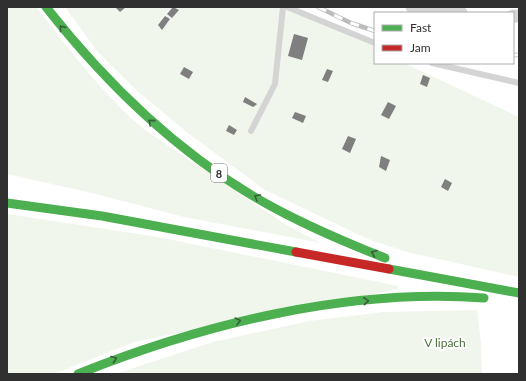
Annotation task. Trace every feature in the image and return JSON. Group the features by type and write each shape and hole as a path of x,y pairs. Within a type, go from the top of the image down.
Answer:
{"highway":[{"name":"8","path":"46,7 107,81 141,114 184,149 238,186 290,216 346,242 436,278"},
{"path":"7,193 84,214"},
{"name":"8","path":"7,203 84,214 519,292"},
{"path":"78,374 172,339 252,318 325,305 384,299 450,297 493,299"}],"street":[{"path":"412,7 453,12"}],"lane":[{"path":"251,131 275,84 283,7"},
{"path":"287,7 374,43"},
{"path":"436,64 519,83"}],"green space":[{"path":"7,7 36,7 101,87 145,130 288,226 321,243 184,217 92,193 7,174"},
{"path":"65,7 296,7 348,32 374,41 374,64 406,64 519,117 519,277 407,252 368,239 265,190 189,134 136,90 97,51"},
{"path":"7,214 158,237 398,286 398,289 134,342 54,374 7,374"},
{"name":"V lipách","path":"477,310 481,344 482,374 115,374 213,342 309,321 384,312"}],"building":[{"path":"115,7 126,7 120,12"},
{"path":"173,7 179,10 172,18 167,14"},
{"path":"165,16 170,19 162,30 158,25"},
{"path":"294,34 308,38 302,60 288,56"},
{"path":"184,67 193,72 189,79 180,74"},
{"path":"327,69 333,71 328,82 322,80"},
{"path":"423,75 430,78 427,87 420,84"},
{"path":"245,97 257,104 253,107 243,102"},
{"path":"388,102 396,106 389,119 381,115"},
{"path":"295,112 306,116 303,123 292,118"},
{"path":"229,125 237,130 234,135 226,131"},
{"path":"348,136 356,139 350,153 342,149"},
{"path":"381,156 390,160 386,171 379,167"},
{"path":"445,179 452,183 448,191 441,187"}],"railway":[{"path":"318,7 351,23 374,31"},
{"path":"514,55 519,55"}],"traffic: fast":[{"path":"46,7 68,35 116,87 141,111 194,156 223,177 285,214 318,230 385,258"},
{"path":"7,203 102,216 296,252"},
{"path":"389,269 519,293"},
{"path":"78,374 126,356 226,325 329,304 433,296 484,298"}],"traffic: jam":[{"path":"296,252 389,269"}]}
